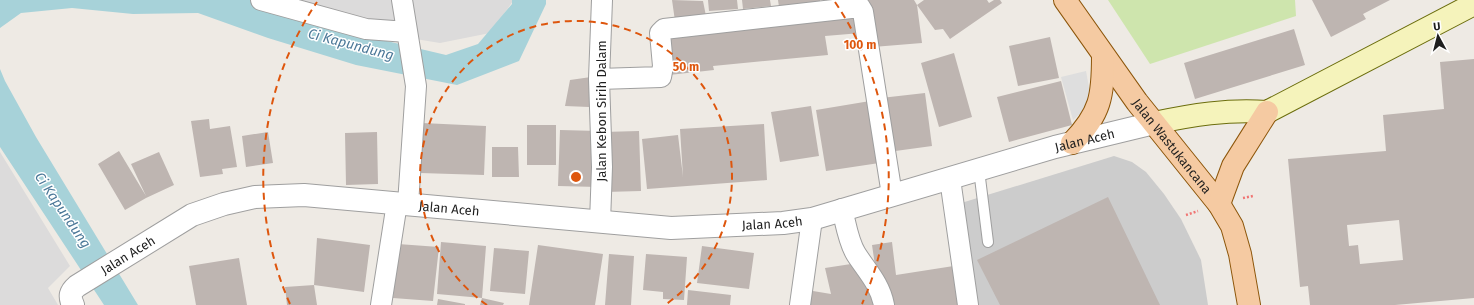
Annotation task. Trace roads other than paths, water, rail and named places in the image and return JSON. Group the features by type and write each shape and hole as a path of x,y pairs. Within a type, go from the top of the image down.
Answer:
{"main road":[{"name":"Jalan Wastukancana","path":"1065,0 1103,56 1219,204 1232,226 1240,254 1249,305"},
{"path":"1219,204 1233,166 1267,112 1474,4"},
{"path":"1072,143 1083,131 1100,103 1103,86 1103,56"},
{"name":"Jalan Aceh","path":"1154,123 1211,113 1239,110 1267,112"}],"street":[{"path":"261,0 366,29 407,34"},
{"path":"381,305 403,203 416,86 402,0"},
{"name":"Jalan Kebon Sirih Dalam","path":"600,222 602,167 599,79 602,0"},
{"path":"599,79 661,77 663,66 660,33 664,29 860,7 863,12 871,53 892,195"},
{"name":"Jalan Aceh","path":"73,305 70,298 71,291 84,280 121,257 192,215 224,204 248,199 304,195 671,228 783,223 812,219 1072,143 1154,123"},
{"path":"950,179 968,305"},
{"path":"842,209 855,252 876,281 882,293 884,305"},
{"path":"800,305 812,219"}],"lane":[{"path":"979,170 988,242"}],"water":[{"name":"Ci Kapundung","path":"0,0 250,0 353,33 446,55 478,44 512,4 512,0 546,0 546,4 519,61 457,85 356,65 268,38 198,13 133,14 72,8 21,13 0,28"},
{"name":"Ci Kapundung","path":"0,69 36,137 138,305 104,305 0,147"}]}
